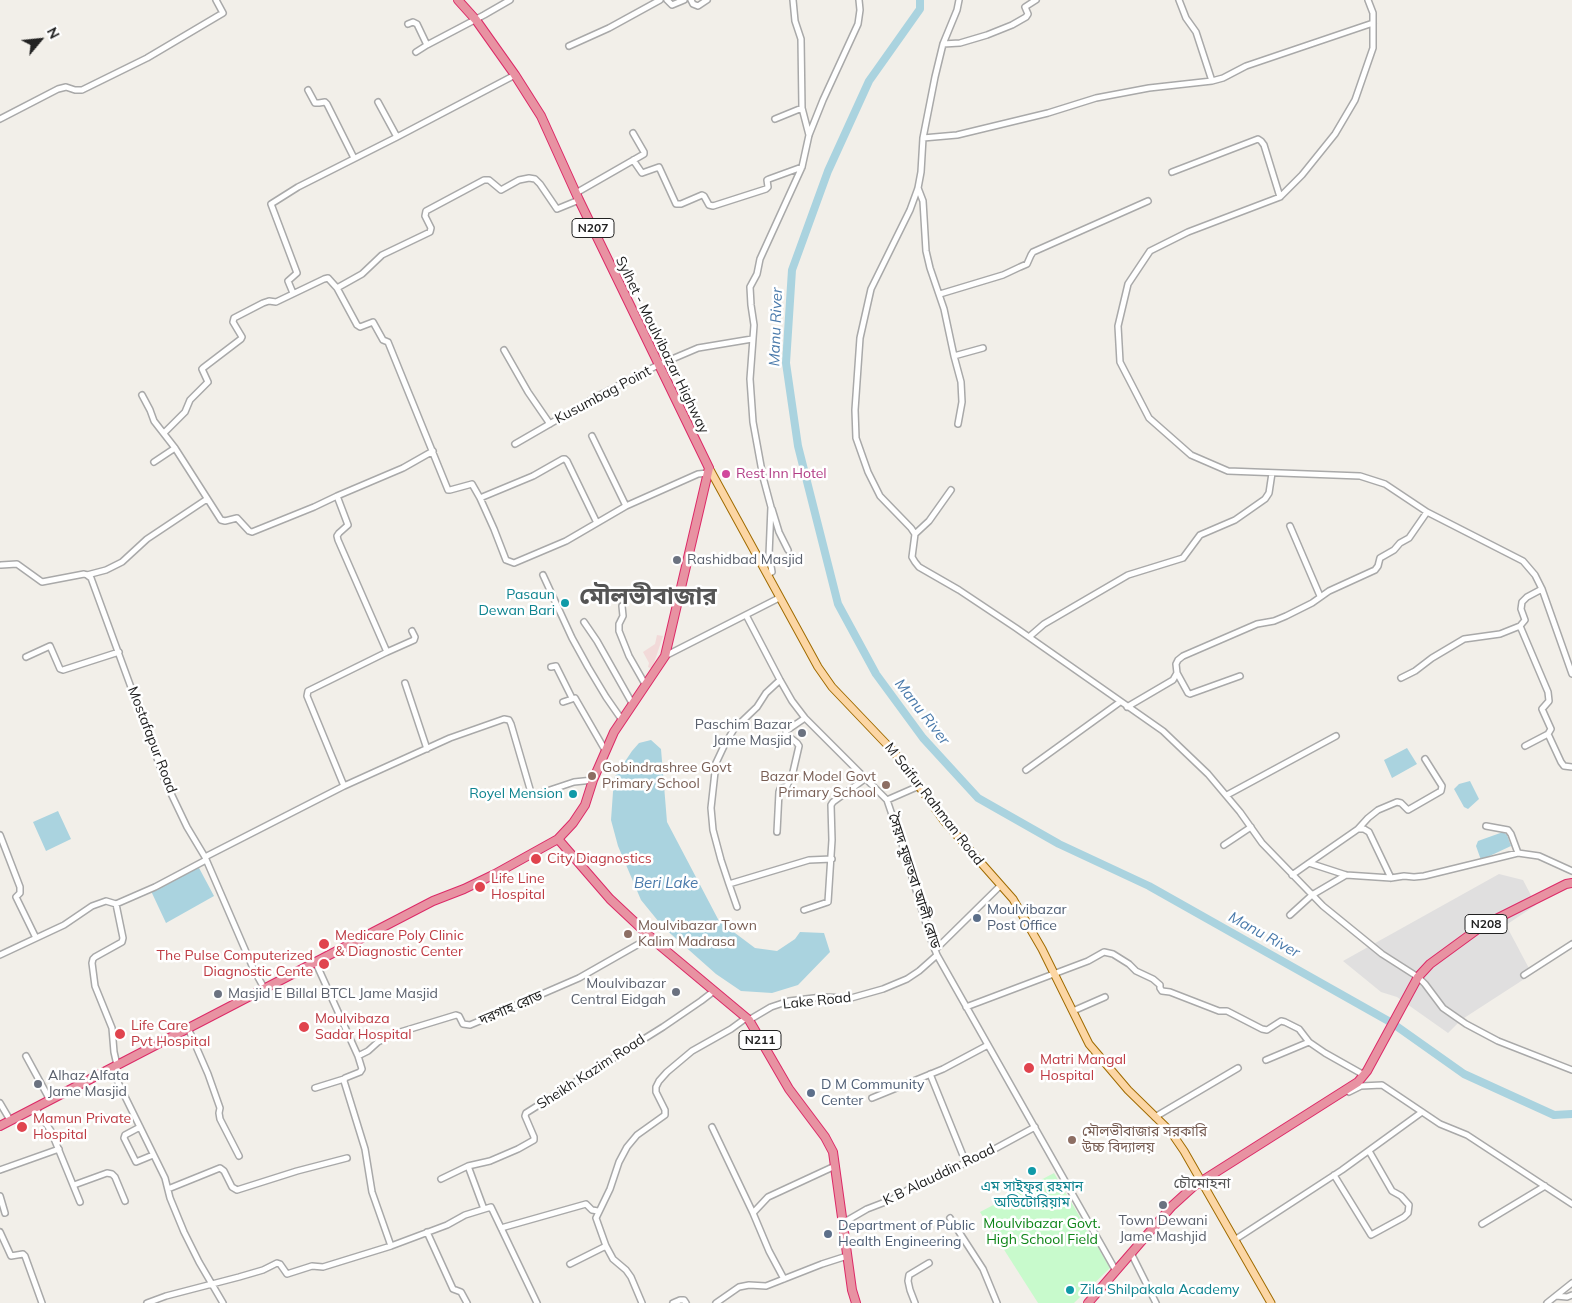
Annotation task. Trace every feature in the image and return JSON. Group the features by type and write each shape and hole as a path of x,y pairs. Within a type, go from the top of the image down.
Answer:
{"highway":[{"name":"Sylhet - Moulvibazar Highway","path":"458,0 476,20 541,116 708,470"},
{"path":"0,1126 315,961 433,901 495,874 558,839 573,823 584,805 592,780 614,732 665,656 708,470"},
{"name":"N211","path":"558,839 610,899 651,937 747,1019 789,1089 825,1137 832,1152 835,1166 852,1290 856,1303"},
{"name":"N208","path":"1088,1303 1172,1206 1194,1186 1358,1082 1365,1073 1416,981 1430,964 1482,926 1566,884 1572,883"}],"main road":[{"name":"M Saifur Rahman Road","path":"708,470 814,660 832,687 894,752 945,822 1013,899 1055,973 1090,1044 1128,1090 1170,1132 1184,1151 1203,1181 1271,1303"}],"street":[{"path":"0,119 58,89 66,87 82,90 148,58 223,13 216,0"},
{"path":"416,52 510,0"},
{"path":"569,46 609,28 660,0"},
{"path":"667,0 672,5 684,0"},
{"path":"691,0 693,4 698,6 707,0"},
{"path":"793,0 794,21 801,39 802,108 809,135"},
{"path":"788,550 779,532 771,506 752,422 750,379 754,325 750,287 757,274 760,260 802,167 809,135 823,100 858,24 859,0"},
{"path":"915,534 880,496 868,472 856,438 855,410 860,338 871,289 910,210 918,188 923,138 934,77 943,44 957,10 959,0"},
{"path":"943,44 987,35 1012,24 1026,17 1028,14 1025,7 1036,0"},
{"path":"1180,0 1186,18 1196,32 1212,81"},
{"path":"1368,0 1373,13 1374,48 1355,100 1335,134 1302,176 1280,197 1188,232 1150,251 1128,284 1118,326 1120,362 1149,418 1190,455 1228,471 1360,476 1384,484 1427,512 1523,561 1542,589 1572,674"},
{"path":"408,24 413,22 417,24 427,45"},
{"path":"923,138 957,135 1048,113 1096,98 1149,88 1212,81 1223,78 1246,66 1373,23"},
{"path":"293,294 288,282 297,273 271,204 298,187 515,75"},
{"path":"308,90 315,102 327,104 354,158"},
{"path":"378,102 397,137"},
{"path":"775,119 802,108"},
{"path":"337,288 362,274 382,255 430,232 431,228 425,216 426,212 484,180 490,180 501,190 519,180 535,179 557,209 642,156 644,152 633,133"},
{"path":"1172,172 1258,139 1264,145 1280,197"},
{"path":"633,160 642,173 656,166 659,167 676,204 681,204 702,195 708,204 713,206 766,189 769,178 802,167"},
{"path":"918,188 923,202 926,251 940,294 961,382 962,402 958,424"},
{"path":"940,294 1020,268 1027,264 1033,252 1148,201"},
{"path":"164,433 185,412 190,400 208,382 202,369 242,338 233,322 234,318 263,303 268,301 276,302 328,278 337,288 357,325 360,326 374,322 381,336 388,342 448,490 472,484 494,529 506,560 509,562 522,560 566,541 626,506 708,470"},
{"name":"Kusumbag Point","path":"515,444 598,396 658,365 698,348 752,339"},
{"path":"954,356 983,348"},
{"path":"504,350 528,392 550,424"},
{"path":"142,395 154,421 176,448 221,520 237,518 252,532 403,468 433,451"},
{"path":"592,436 626,506"},
{"path":"154,462 176,448"},
{"path":"480,498 533,476 565,459 597,523"},
{"path":"1029,637 1044,624 1128,575 1183,558 1200,535 1235,520 1265,499 1269,493 1272,473"},
{"path":"951,490 929,521 915,534 912,557 920,567 959,590 1029,637 1163,731 1208,774 1227,795 1262,843 1323,906 1416,981 1425,984 1443,1008 1466,1024 1498,1041 1572,1070"},
{"path":"337,496 348,525 339,533 337,536 338,540 386,652"},
{"path":"0,565 17,564 42,582 106,570 122,562 147,538 207,499"},
{"path":"766,574 772,572 769,555 771,506"},
{"path":"1240,676 1190,694 1178,673 1176,664 1183,656 1257,624 1274,621 1286,616 1312,603 1329,590 1375,570 1380,558 1409,538 1427,512"},
{"path":"1290,526 1320,596"},
{"path":"543,574 572,638 606,697 622,720"},
{"name":"Mostafapur Road","path":"87,575 91,578 166,782 187,827 206,859 253,968 264,988"},
{"path":"1401,678 1464,639 1500,634 1520,626 1525,620 1522,602 1542,589"},
{"path":"665,656 779,598"},
{"path":"622,606 623,616 618,624 619,631 629,656 645,684"},
{"name":"সৈয়দ মুজতবা আলী রোড","path":"746,615 792,701 805,718 887,800 936,952 1116,1271"},
{"path":"584,622 632,703"},
{"path":"1520,626 1548,692 1549,701 1542,709 1551,729 1548,734 1525,746"},
{"path":"344,786 307,696 308,692 386,652 414,640 415,637 412,631"},
{"path":"26,657 50,646 60,668 63,670 119,652"},
{"path":"551,667 556,666 572,698 575,698 605,750"},
{"path":"1127,707 1173,680 1178,673"},
{"path":"737,907 713,830 711,808 716,763 734,729 758,707 766,693 780,680"},
{"path":"405,683 427,749"},
{"path":"563,702 572,698"},
{"path":"1026,770 1120,702"},
{"path":"777,832 779,792 780,789 787,786 794,772 799,746 786,734 786,731 805,718"},
{"path":"0,956 64,925 92,906 106,901 116,904 155,887 344,786 450,738 504,719 508,720 511,724 532,796 574,782 592,780"},
{"path":"1548,734 1561,762 1564,766 1572,767"},
{"path":"1227,795 1336,736"},
{"path":"1292,875 1358,830 1378,810 1397,802 1401,803 1408,810 1441,791 1442,786 1425,759"},
{"path":"804,910 828,902 832,859 831,805 866,778"},
{"path":"887,800 919,786"},
{"path":"1486,826 1501,828 1509,832 1518,853"},
{"path":"1224,845 1251,827"},
{"path":"1358,830 1364,829 1369,832 1391,878"},
{"path":"0,835 20,887 20,893 16,897 36,938"},
{"path":"1309,863 1346,875 1391,878 1424,876 1518,853 1540,856 1572,871"},
{"path":"729,884 809,860 832,859"},
{"path":"1290,915 1312,895 1346,875"},
{"name":"Lake Road","path":"598,1211 610,1189 619,1162 627,1147 637,1135 665,1115 665,1110 656,1092 659,1081 692,1051 771,1007 789,1001 851,998 883,989 913,975 1000,886"},
{"path":"116,904 123,938 122,942 95,957 92,963 95,986 112,1028 114,1066 140,1127 165,1178 170,1198 184,1232 223,1303"},
{"name":"দরগাহ রোড","path":"358,1056 390,1036 456,1015 459,1016 463,1024 470,1025 579,978 651,937"},
{"path":"1524,975 1572,944"},
{"path":"966,1007 1088,961 1104,952 1114,954 1136,971 1153,979 1160,984 1162,991 1170,992 1219,1011 1228,1011 1262,1029 1267,1030 1281,1021 1285,1022 1299,1029 1309,1042 1325,1053 1365,1073"},
{"path":"315,961 358,1056 362,1070 344,1080 316,1088"},
{"name":"Sheikh Kazim Road","path":"440,1180 468,1166 490,1162 534,1140 525,1116 526,1113 663,1027 701,1002 714,990"},
{"path":"1073,1011 1105,997"},
{"path":"188,1028 220,1108 220,1119 239,1156"},
{"path":"1266,1060 1309,1042"},
{"path":"872,1098 958,1062 988,1045"},
{"path":"26,1056 50,1100"},
{"path":"1155,1117 1238,1068"},
{"path":"930,1074 966,1163"},
{"path":"344,1080 365,1149 372,1192 391,1246"},
{"path":"1330,1100 1360,1086 1382,1085 1440,1124 1467,1135 1572,1204"},
{"path":"0,1104 10,1120"},
{"path":"35,1108 51,1130 80,1202"},
{"path":"1236,1239 1334,1175 1422,1112"},
{"path":"140,1127 123,1136 136,1162 153,1155"},
{"path":"712,1127 753,1213 769,1252 784,1279"},
{"name":"K B Alauddin Road","path":"842,1220 848,1220 893,1199 911,1188 966,1163 1035,1127"},
{"path":"0,1170 58,1148"},
{"path":"1334,1175 1371,1235 1404,1217 1408,1213 1409,1205 1401,1196 1392,1191 1368,1151"},
{"path":"168,1189 220,1168 224,1171 232,1188 237,1190 347,1158"},
{"path":"468,1166 484,1208"},
{"path":"753,1213 768,1197 835,1166"},
{"path":"74,1185 112,1174 125,1200"},
{"path":"1482,1224 1545,1186"},
{"path":"0,1196 5,1214"},
{"path":"502,1228 586,1204 592,1210 598,1211 596,1221 606,1246 613,1259 631,1277 642,1303"},
{"path":"147,1303 255,1272 276,1263 280,1264 287,1274 312,1266 323,1267 391,1246 484,1208 492,1208 537,1303"},
{"path":"950,1218 983,1268 997,1303"},
{"path":"0,1232 11,1256 22,1254 25,1256 42,1303"},
{"path":"427,1232 452,1289 462,1292 466,1303"},
{"path":"570,1264 606,1246"},
{"path":"1131,1253 1156,1303"},
{"path":"716,1303 739,1287 749,1285 766,1286 847,1256"},
{"path":"915,1303 908,1281 909,1274 929,1263"},
{"path":"1547,1303 1572,1283"},
{"path":"1556,1296 1567,1297 1572,1295"},
{"path":"166,1296 168,1303"},
{"path":"673,1303 680,1300 684,1300 686,1303"}],"shaded area":[{"path":"657,635 663,636 652,669 648,667 649,663 643,652 655,644"},
{"path":"1499,874 1523,880 1536,905 1506,925 1532,974 1461,1020 1448,1033 1397,997 1381,992 1343,961"}],"green space":[{"name":"Moulvibazar Govt. High School Field","path":"1054,1173 1110,1268 1074,1303 1038,1303 980,1212"}],"water":[{"name":"Beri Lake","path":"651,740 661,749 667,822 719,921 755,948 777,951 795,939 800,932 824,933 830,952 798,985 772,993 741,991 716,974 663,927 641,900 618,846 611,820 614,778 639,743"},
{"path":"1407,748 1417,764 1392,778 1384,760"},
{"path":"1470,781 1479,799 1468,809 1464,807 1454,789 1459,784"},
{"path":"58,811 71,839 46,851 33,822"},
{"path":"1503,832 1507,835 1511,846 1481,860 1476,846 1478,841"},
{"path":"198,866 214,896 166,923 151,891"}],"waterway":[{"name":"Manu River","path":"920,0 920,9 869,81 828,171 792,270 786,363 798,446 838,604 876,674 923,738 978,798 1059,844 1149,886 1392,1023 1464,1074 1554,1115 1572,1114"}],"place":[{"name":"Rest Inn Hotel","path":"726,474"},
{"name":"Rashidbad Masjid","path":"677,560"},
{"name":"Pasaun Dewan Bari","path":"565,603"},
{"name":"Paschim Bazar Jame Masjid","path":"802,733"},
{"name":"Gobindrashree Govt Primary School","path":"592,776"},
{"name":"Bazar Model Govt Primary School","path":"886,785"},
{"name":"Royel Mension","path":"573,794"},
{"name":"City Diagnostics","path":"536,859"},
{"name":"Life Line Hospital","path":"480,887"},
{"name":"Moulvibazar Post Office","path":"977,918"},
{"name":"Moulvibazar Town Kalim Madrasa","path":"628,934"},
{"name":"Medicare Poly Clinic & Diagnostic Center","path":"324,944"},
{"name":"The Pulse Computerized Diagnostic Cente","path":"324,964"},
{"name":"Moulvibazar Central Eidgah","path":"676,992"},
{"name":"Masjid E Billal BTCL Jame Masjid","path":"218,994"},
{"name":"Moulvibaza Sadar Hospital","path":"304,1027"},
{"name":"Life Care Pvt Hospital","path":"120,1034"},
{"name":"Matri Mangal Hospital","path":"1029,1068"},
{"name":"Alhaz Alfata Jame Masjid","path":"38,1084"},
{"name":"D M Community Center","path":"811,1093"},
{"name":"Mamun Private Hospital","path":"22,1127"},
{"name":"মৌলভীবাজার সরকারি উচ্চ বিদ্যালয়","path":"1072,1140"},
{"name":"এম সাইফুর রহমান অডিটোরিয়াম","path":"1032,1171"},
{"name":"Town Dewani Jame Mashjid","path":"1163,1205"},
{"name":"Department of Public Health Engineering","path":"828,1234"},
{"name":"Zila Shilpakala Academy","path":"1070,1290"}],"district":[{"name":"মৌলভীবাজার","path":"648,597"},
{"name":"চৌমোহনা","path":"1202,1183"}]}
